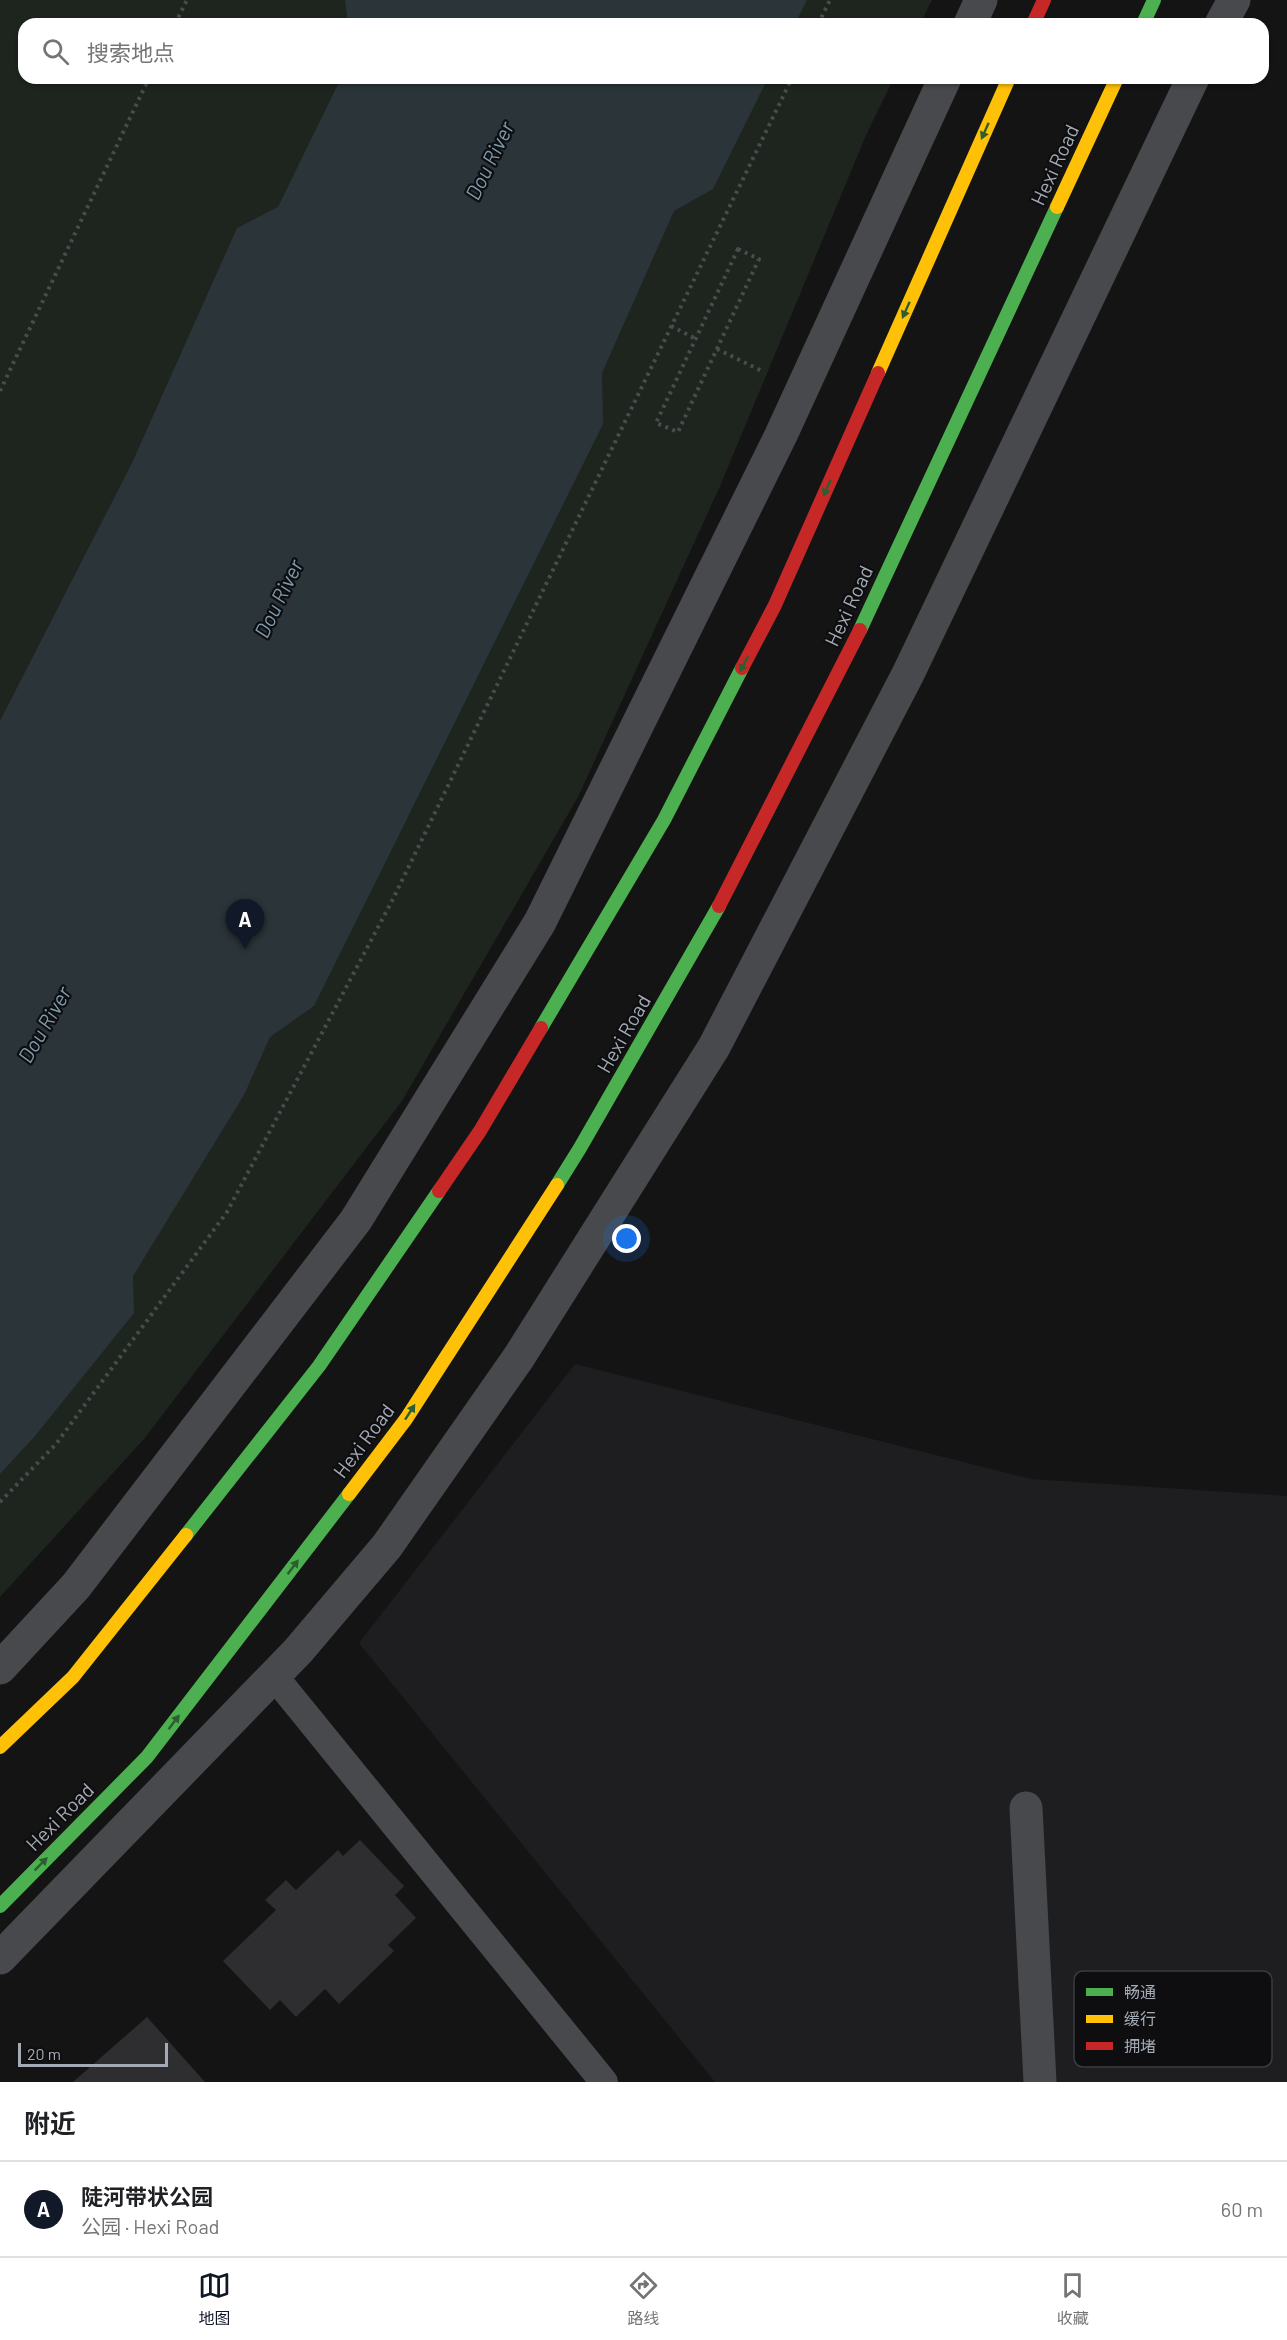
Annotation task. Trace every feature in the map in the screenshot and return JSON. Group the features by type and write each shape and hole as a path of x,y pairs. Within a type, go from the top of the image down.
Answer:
{"main road":[{"path":"1036,18 1044,0"},
{"path":"1146,18 1154,0"},
{"path":"0,1747 73,1677 320,1366 480,1131 663,820 775,605 1006,84"},
{"name":"Hexi Road","path":"0,1906 147,1757 406,1419 580,1148 711,922 846,659 1114,84"}],"street":[{"path":"973,18 981,0"},
{"path":"1224,18 1234,0"},
{"path":"0,1668 76,1586 356,1220 540,922 781,435 942,84"},
{"path":"0,1958 298,1651 387,1546 519,1357 714,1047 908,674 1190,84"},
{"path":"1026,1808 1040,2082"}],"lane":[{"path":"273,1676 604,2082"}],"path":[{"path":"178,18 187,0"},
{"path":"821,18 830,0"},
{"path":"0,391 146,84"},
{"path":"0,1502 56,1444 227,1212 393,899 789,84"},
{"path":"738,249 759,259 678,432 656,423 696,339 738,249"},
{"path":"671,326 696,339"},
{"path":"717,349 766,374"}],"shaded area":[{"path":"0,0 932,0 923,18 18,18 18,84 891,84 867,133 721,484 578,797 402,1101 144,1439 0,1597"},
{"path":"575,1364 1031,1479 1287,1496 1287,2082 715,2082 359,1643"}],"water":[{"path":"345,0 807,0 798,18 347,18"},
{"name":"Dou River","path":"338,84 765,84 713,189 674,211 602,373 603,424 314,1006 270,1037 244,1095 133,1276 134,1313 35,1436 0,1474 0,721 132,463 237,228 278,207"}],"building":[{"path":"360,1840 404,1886 395,1895 416,1918 388,1945 394,1951 339,2004 325,1989 296,2017 280,2000 270,2010 223,1961 276,1910 265,1900 286,1880 296,1890 338,1850 343,1856"},
{"path":"147,2017 205,2082 73,2082"}],"traffic: fast":[{"path":"1146,18 1154,0"},
{"path":"860,630 1057,207"},
{"path":"541,1028 664,820 742,668"},
{"path":"557,1185 719,906"},
{"path":"186,1535 319,1366 439,1191"},
{"path":"0,1906 147,1757 349,1494"}],"traffic: slow":[{"path":"878,373 1006,84"},
{"path":"1057,207 1114,84"},
{"path":"349,1494 406,1419 557,1185"},
{"path":"0,1747 73,1677 186,1535"}],"traffic: jam":[{"path":"1036,18 1044,0"},
{"path":"742,668 775,605 878,373"},
{"path":"719,906 860,630"},
{"path":"439,1191 480,1131 541,1028"}],"place":[{"name":"陡河带状公园","path":"245,949"}]}
